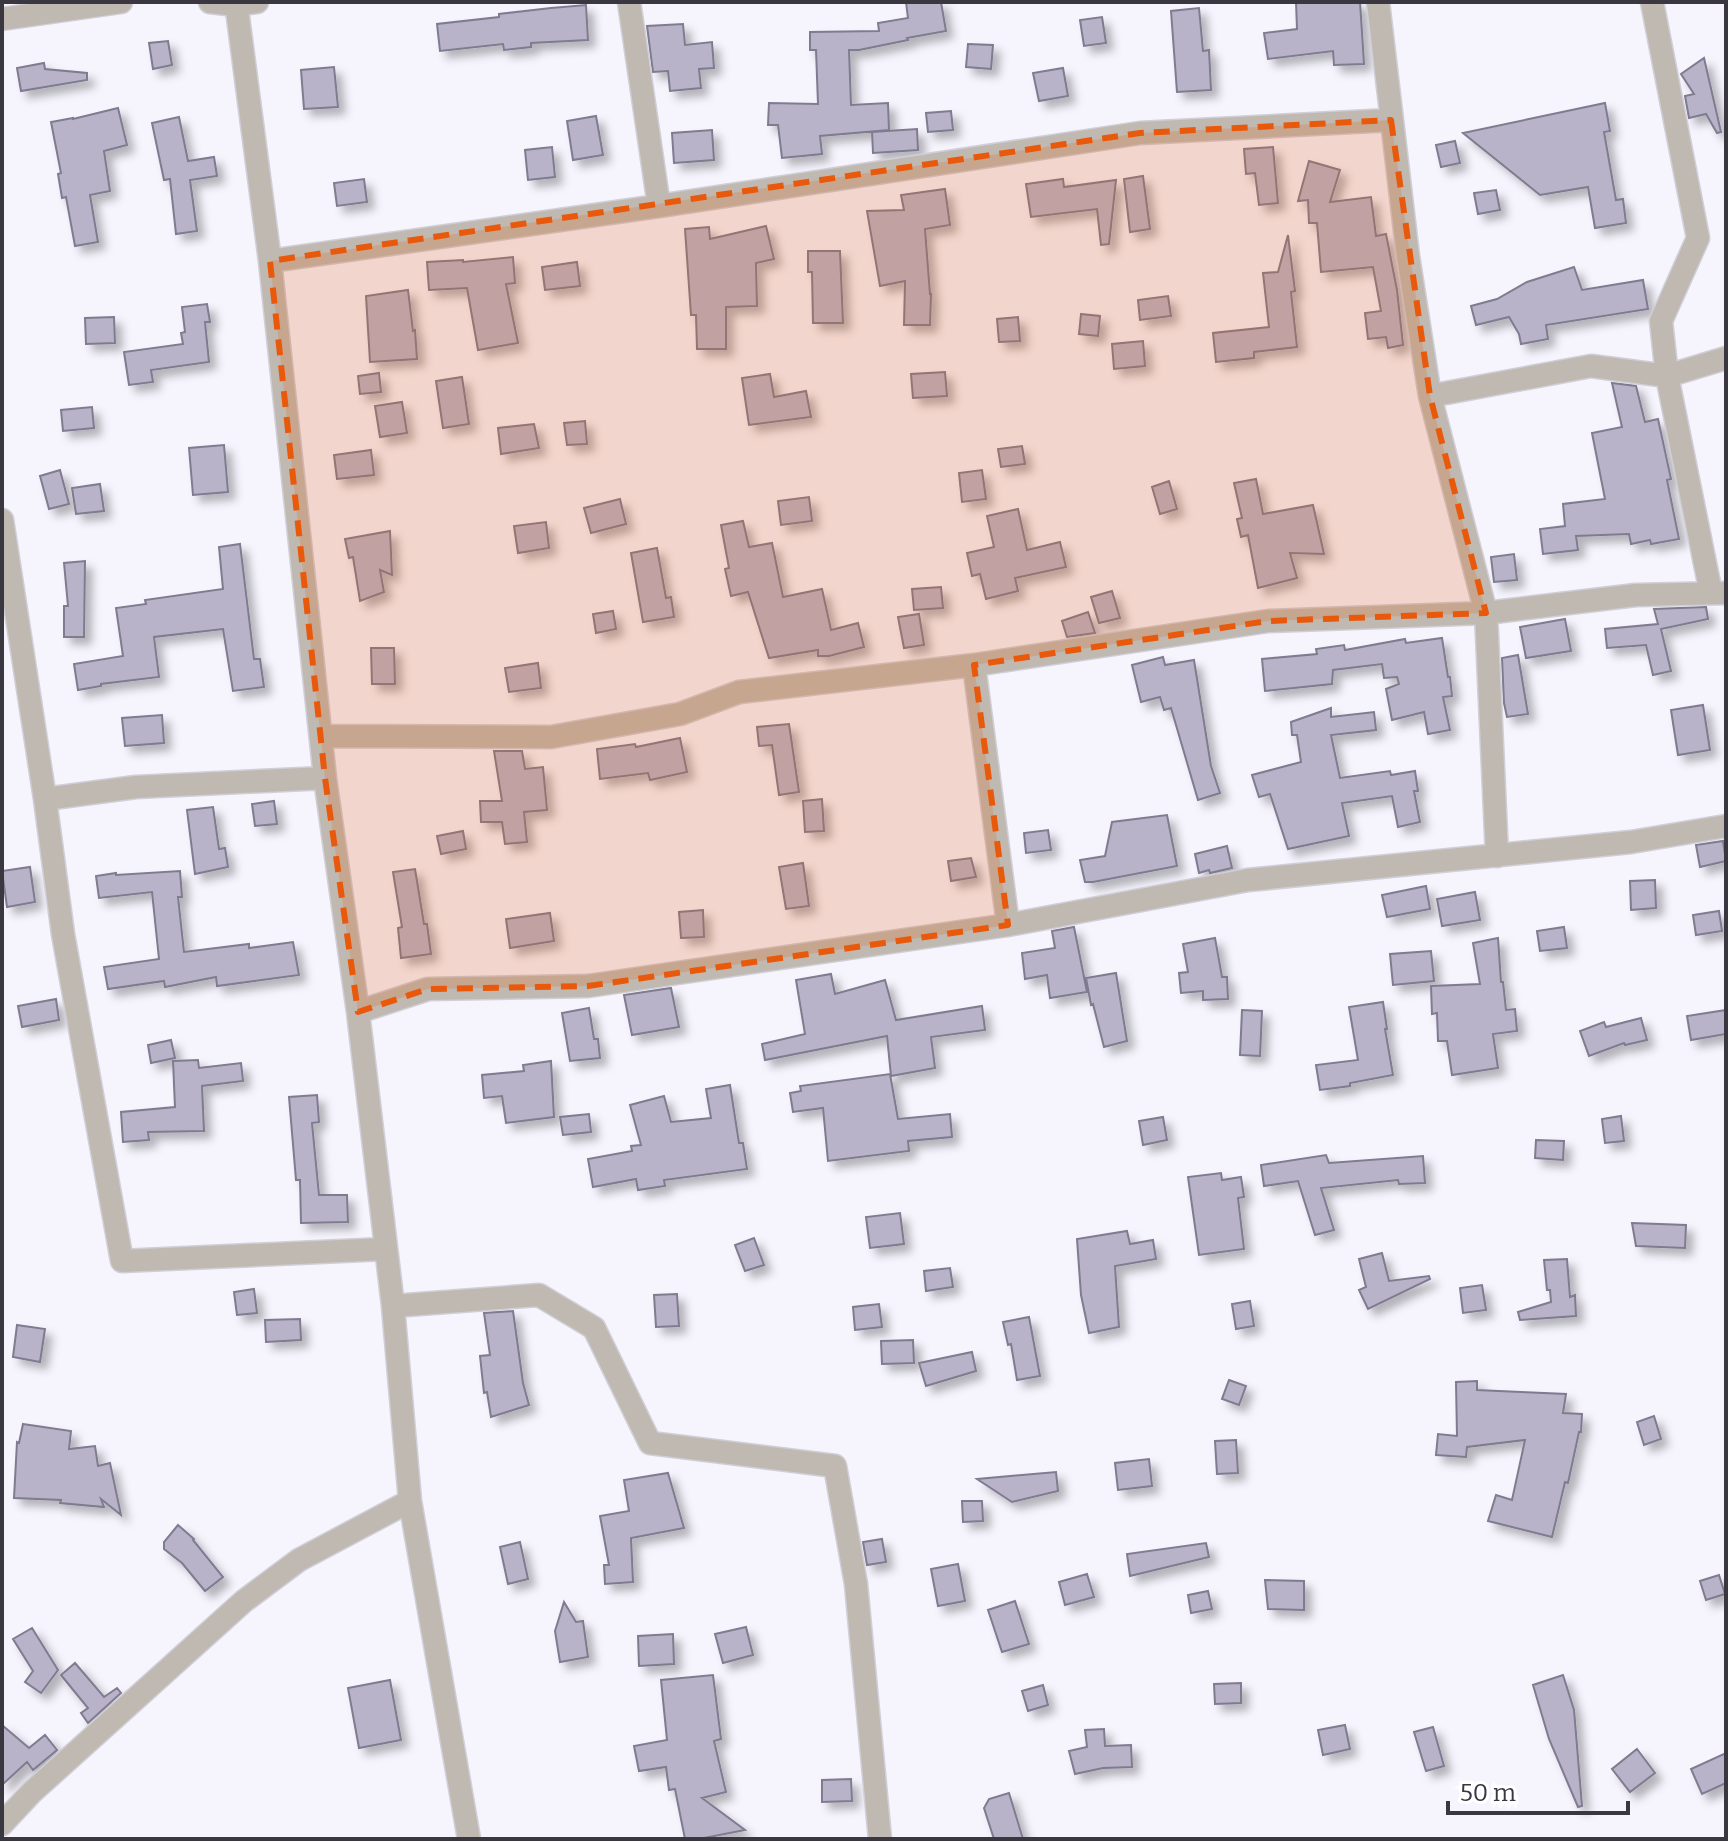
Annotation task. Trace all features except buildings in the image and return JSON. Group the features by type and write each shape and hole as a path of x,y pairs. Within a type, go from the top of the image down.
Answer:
{"street":[{"path":"2,19 121,2"},
{"path":"210,2 243,3 325,778 358,1012 393,1306 410,1501 469,1839"},
{"path":"629,2 659,206"},
{"path":"1378,2 1408,256 1430,396 1486,613 1497,856"},
{"path":"322,736 551,737 680,714 739,692 974,665 1268,621 1486,613 1636,595 1719,593 1667,376 1661,321 1698,238 1652,2"},
{"path":"270,261 1140,133 1391,120"},
{"path":"1430,396 1591,366 1667,376 1726,358"},
{"path":"2,520 63,934 122,1261 385,1249"},
{"path":"974,665 1008,925"},
{"path":"45,799 136,787 325,778"},
{"path":"358,1012 428,989 588,986 1008,925 1248,880 1631,842 1726,826"},
{"path":"393,1306 539,1295 594,1328 650,1443 835,1466 856,1584 880,1839"},
{"path":"2,1824 32,1792 244,1601 299,1560 410,1501"}],"highlighted area":[{"path":"1391,120 1430,396 1486,613 1268,621 974,665 1008,925 588,986 428,989 358,1012 325,778 270,261 1140,133"}]}
